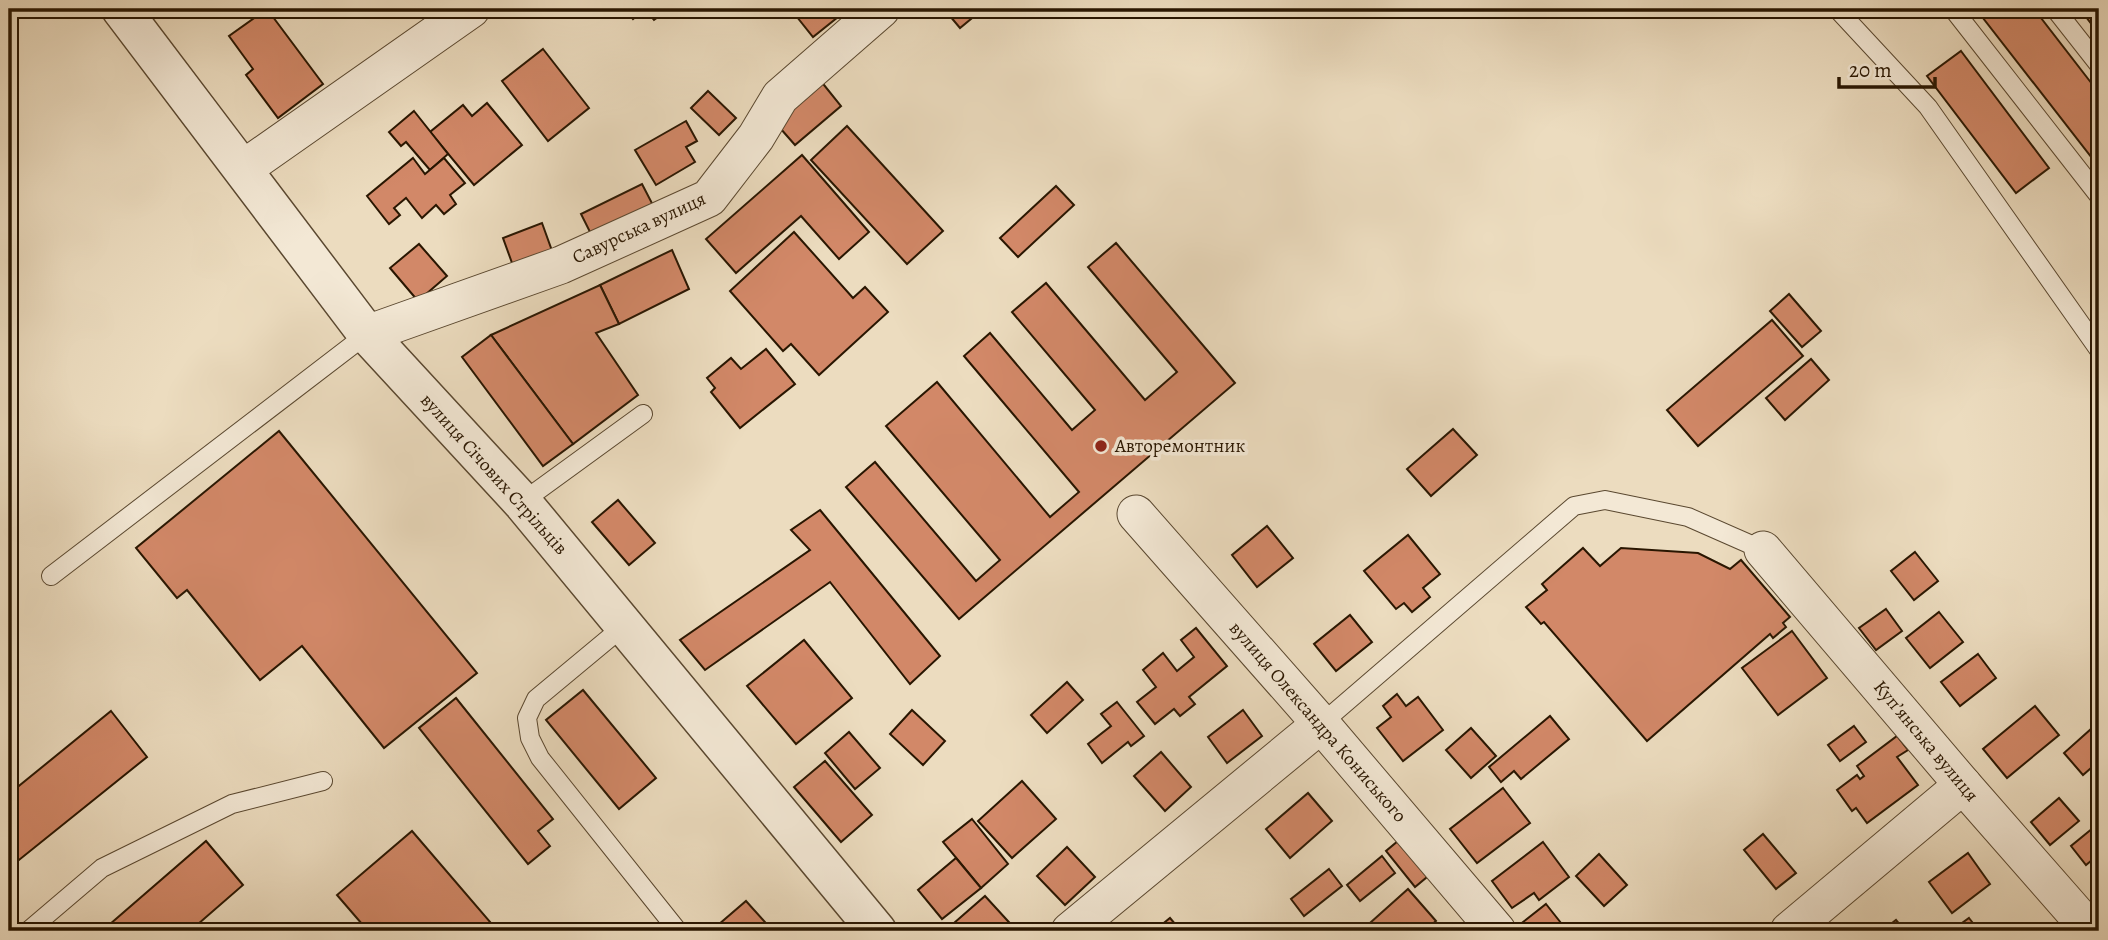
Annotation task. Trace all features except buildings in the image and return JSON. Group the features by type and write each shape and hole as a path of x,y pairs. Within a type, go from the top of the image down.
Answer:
{"street":[{"name":"вулиця Січових Стрільців","path":"121,9 368,334 522,502 877,931"},
{"path":"243,169 471,9"},
{"name":"Савурська вулиця","path":"368,334 561,265 709,198 756,137 780,97 881,9"},
{"name":"вулиця Олександра Кониського","path":"1136,514 1321,724 1497,931"},
{"name":"Купʼянська вулиця","path":"1763,550 2091,931"},
{"path":"1070,931 1321,724"},
{"path":"1788,931 1963,785"}],"lane":[{"path":"1837,9 1928,107 2099,349"},
{"path":"1953,9 2099,196"},
{"path":"2055,9 2099,65"},
{"path":"51,576 368,334"},
{"path":"522,502 643,415"},
{"path":"1321,724 1574,506 1605,500 1688,517 1763,550"},
{"path":"625,625 536,699 527,718 530,738 540,758 678,931"},
{"path":"27,931 102,867 232,804 323,781"}],"place":[{"name":"Авторемонтник","path":"1101,446"}]}
